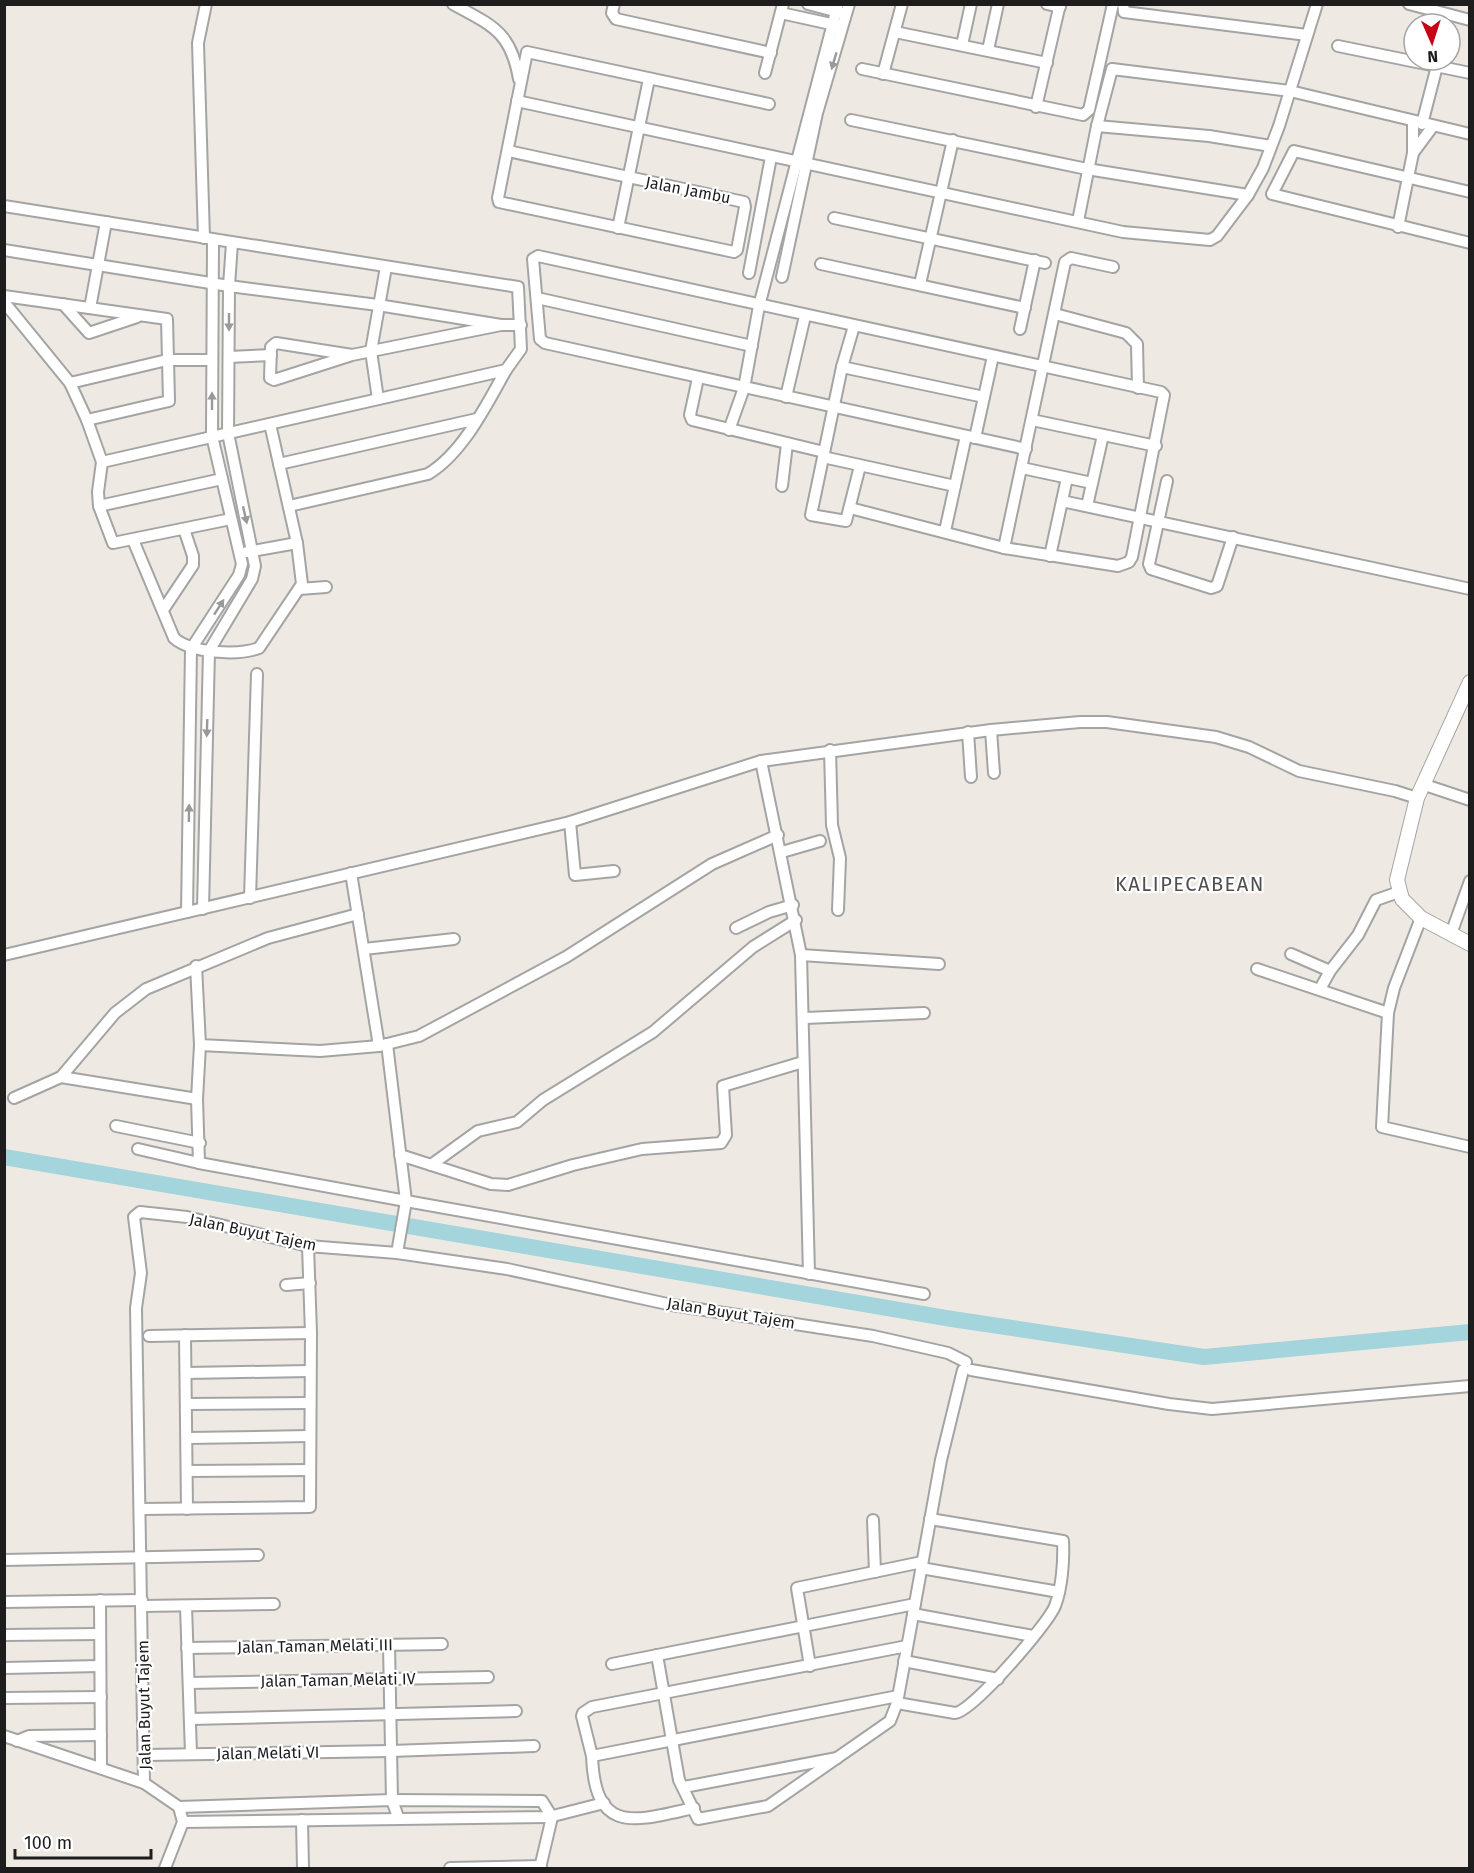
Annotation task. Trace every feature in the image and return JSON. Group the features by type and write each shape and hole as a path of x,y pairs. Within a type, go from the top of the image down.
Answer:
{"street":[{"path":"187,912 191,659 239,575 240,554 212,436 211,283 198,43 206,4"},
{"path":"453,4 500,33 510,43 515,56 520,85"},
{"path":"614,4 612,13 616,19 771,53"},
{"path":"729,430 744,388 759,306 802,163 842,9 808,4"},
{"path":"884,74 902,4"},
{"path":"962,45 971,4"},
{"path":"988,50 998,4"},
{"path":"1036,107 1060,6 1047,4"},
{"path":"862,69 1080,115 1089,110 1113,4"},
{"path":"1123,4 1124,12 1308,35"},
{"path":"517,101 1123,232 1210,240 1217,236 1256,183 1271,146 1298,92 1308,35 1317,4"},
{"path":"1409,4 1470,21"},
{"path":"765,73 782,9 838,26"},
{"path":"895,32 1047,63"},
{"path":"1338,45 1402,59"},
{"path":"649,79 618,228 499,202 528,52 769,104"},
{"path":"1078,221 1087,169 1110,73 1116,69 1298,92 1470,134"},
{"path":"1398,227 1413,153 1423,124 1436,72"},
{"path":"851,120 1087,169 1248,195"},
{"path":"1413,153 1423,124"},
{"path":"1097,126 1193,134 1271,146"},
{"path":"920,284 953,140"},
{"path":"1470,192 1294,150 1272,193 1274,196 1470,243"},
{"name":"Jalan Jambu","path":"508,151 741,201 745,204 737,250 734,252 618,228"},
{"path":"749,273 771,157"},
{"path":"782,278 802,163"},
{"path":"4,206 517,286 528,320 545,344 1026,449"},
{"path":"834,218 1040,262 1020,329"},
{"path":"90,308 106,222"},
{"path":"203,909 209,654 252,579 255,566 228,433 229,286 232,243"},
{"path":"4,250 229,286 378,305 501,325"},
{"path":"289,506 428,474 448,459 477,419 521,348 528,320 537,298 532,260 538,256 1161,392 1164,395 1156,446 1149,564 1151,569 1211,588 1218,584 1233,537"},
{"path":"1004,548 1066,261 1071,258 1113,267"},
{"path":"821,264 1025,308"},
{"path":"378,399 371,351 386,267"},
{"path":"4,296 167,319 168,401 87,420"},
{"path":"537,298 753,346"},
{"path":"4,302 70,383 87,420 102,462 98,492 99,506 112,541 116,543 133,540 231,519"},
{"path":"63,304 89,333 138,316"},
{"path":"1055,314 1126,333 1133,339 1137,344 1138,388"},
{"path":"786,397 805,316"},
{"path":"352,355 276,344 272,347 270,378 274,380 352,355 528,320"},
{"path":"854,326 842,367 811,515 843,523 850,508 860,466"},
{"path":"229,357 271,355"},
{"path":"945,531 955,486 984,397 993,356"},
{"path":"70,383 167,360 212,360"},
{"path":"842,367 984,397"},
{"path":"102,462 506,370"},
{"path":"698,378 690,416 692,420 787,444 860,466 955,486"},
{"path":"279,464 477,419"},
{"path":"1032,420 1156,446"},
{"path":"191,659 209,654 259,648 299,589 302,574 297,543 270,424"},
{"path":"1087,506 1103,435"},
{"path":"782,486 787,444"},
{"path":"1022,468 1092,483"},
{"path":"1050,556 1067,478"},
{"path":"99,506 222,479"},
{"path":"850,508 1004,548 1123,564 1132,556 1167,481"},
{"path":"1062,501 1151,518 1470,589"},
{"path":"163,610 192,565 193,556 184,529"},
{"path":"133,540 174,638 191,659"},
{"path":"240,554 297,543"},
{"path":"299,589 326,587"},
{"path":"250,898 257,674"},
{"path":"1469,688 1417,798 1397,873 1399,892 1407,905 1421,918 1470,944"},
{"path":"4,955 570,822 761,761 968,732 1080,722 1107,722 1216,737 1249,747 1299,771 1395,791 1417,798"},
{"path":"991,730 994,772"},
{"path":"968,732 971,777"},
{"path":"830,750 832,825 840,858 838,910"},
{"path":"761,761 793,905 801,955 805,1018 803,1062 809,1274"},
{"path":"1425,785 1470,800"},
{"path":"570,822 575,875 614,871"},
{"path":"200,1044 320,1051 383,1045 433,1031 566,957 712,864 778,835"},
{"path":"782,852 820,841"},
{"path":"188,849 204,848"},
{"path":"355,873 358,914 383,1045 406,1203 397,1250"},
{"path":"1451,934 1470,881"},
{"path":"1320,989 1330,971 1358,935 1376,900 1399,892"},
{"path":"736,928 769,912 793,905"},
{"path":"14,1098 61,1077 115,1013 146,989 196,966 268,938 358,914"},
{"path":"1421,918 1394,988 1388,1012 1382,1128 1470,1147"},
{"path":"431,1165 478,1131 517,1122 543,1100 653,1032 753,947 796,920"},
{"path":"364,949 454,939"},
{"path":"1291,954 1330,971"},
{"path":"801,955 939,964"},
{"path":"196,966 200,1044 197,1099 199,1163"},
{"path":"1257,969 1388,1012"},
{"path":"805,1018 924,1013"},
{"path":"400,1155 491,1184 508,1185 573,1165 642,1149 722,1143 726,1135 723,1086 803,1062"},
{"path":"61,1077 197,1099"},
{"path":"116,1126 200,1143"},
{"path":"138,1149 406,1203 924,1294"},
{"name":"Jalan Buyut Tajem","path":"144,1783 146,1755 136,1301 141,1273 136,1214 140,1212 187,1217 308,1246 397,1250 550,1277 672,1305 873,1336 948,1353 967,1367 1169,1404 1212,1409 1470,1386"},
{"path":"140,1509 310,1507 311,1333 308,1246"},
{"path":"286,1285 310,1283"},
{"path":"148,1336 311,1333"},
{"path":"185,1335 187,1509"},
{"path":"657,1655 678,1775 699,1819 768,1806 890,1721 897,1699 941,1460 967,1367"},
{"path":"186,1373 310,1371"},
{"path":"186,1404 310,1403"},
{"path":"187,1438 310,1436"},
{"path":"187,1471 310,1470"},
{"path":"592,1756 897,1699 959,1713 998,1679 1055,1606 1059,1592 1063,1541 930,1519"},
{"path":"873,1520 875,1572"},
{"path":"4,1560 258,1555"},
{"path":"810,1666 802,1626 798,1588 922,1565 1059,1592"},
{"path":"100,1600 101,1767"},
{"path":"4,1602 100,1600 186,1606 274,1604"},
{"path":"186,1606 191,1754"},
{"path":"612,1664 802,1626 914,1609 1033,1636"},
{"path":"4,1635 100,1634"},
{"name":"Jalan Taman Melati III","path":"188,1648 442,1644"},
{"path":"389,1645 392,1800 398,1818"},
{"path":"694,1808 637,1819 622,1819 603,1803 582,1716 587,1710 907,1646"},
{"path":"904,1661 998,1679"},
{"path":"4,1668 100,1666"},
{"name":"Jalan Taman Melati IV","path":"189,1683 488,1677"},
{"path":"4,1698 101,1697"},
{"path":"190,1719 516,1711"},
{"path":"17,1741 29,1736 101,1735"},
{"path":"4,1736 144,1783 179,1807 392,1800 534,1800 546,1803 556,1815"},
{"name":"Jalan Melati VI","path":"146,1755 534,1746"},
{"path":"684,1787 841,1757"},
{"path":"183,1822 556,1815 603,1803"},
{"path":"165,1869 183,1822 179,1807"},
{"path":"450,1869 540,1867 556,1815"},
{"path":"302,1820 303,1869"}],"waterway":[{"path":"4,1157 952,1319 1204,1357 1470,1332"}],"district":[{"name":"KALIPECABEAN","path":"1190,884"}]}
